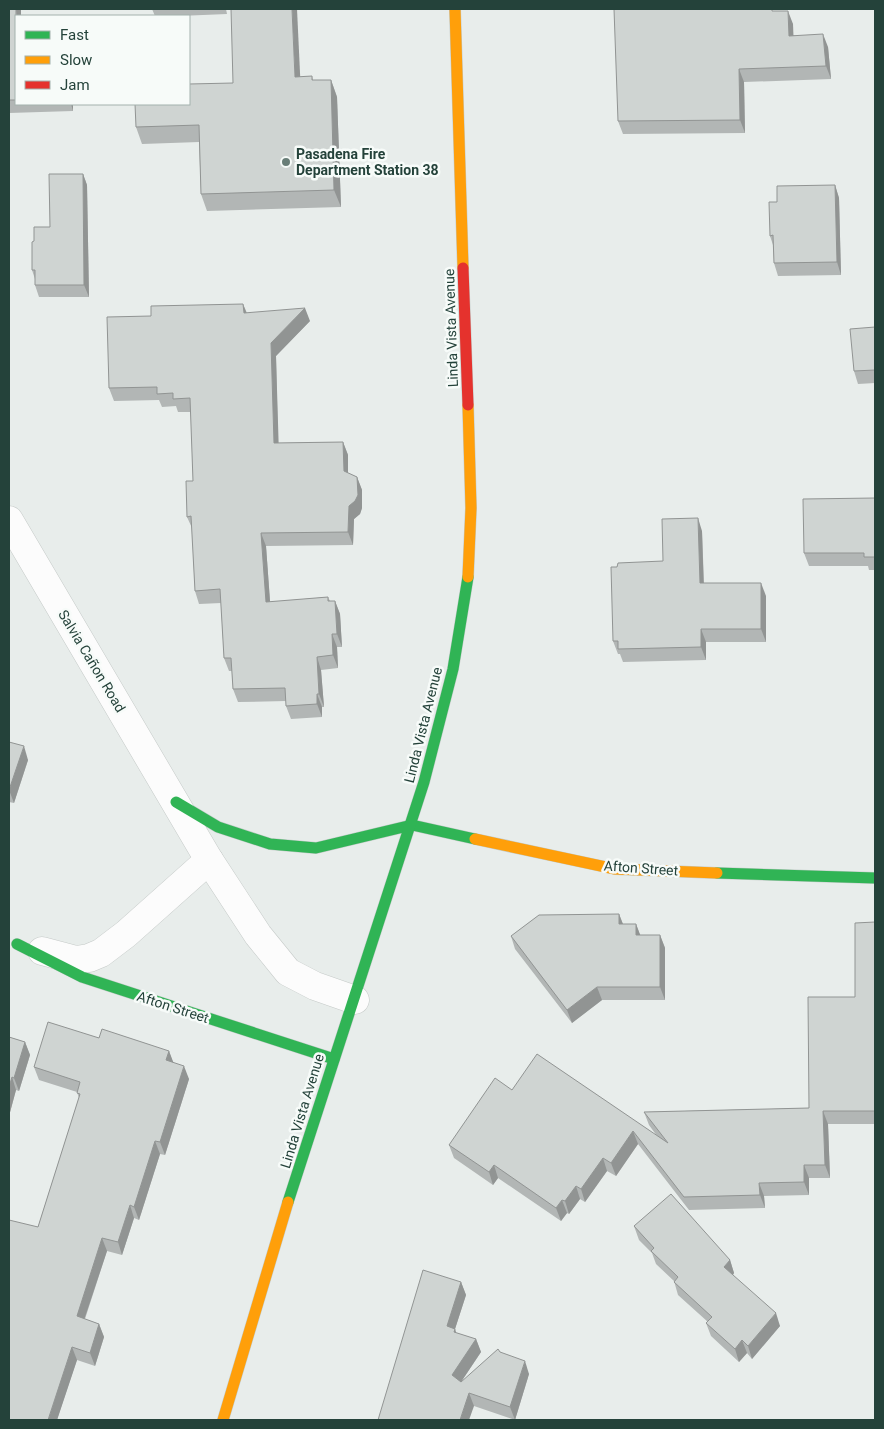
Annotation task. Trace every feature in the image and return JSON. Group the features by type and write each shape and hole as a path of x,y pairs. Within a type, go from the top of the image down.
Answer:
{"main road":[{"name":"Linda Vista Avenue","path":"223,1420 334,1059 412,825 444,716 464,608 473,494 465,338 462,163 456,9"},
{"name":"Salvia Cañon Road","path":"176,802 218,827 270,844 316,848 412,825"},
{"name":"Afton Street","path":"412,825 615,869 875,878"},
{"name":"Afton Street","path":"13,943 82,977 334,1059"}],"street":[{"name":"Salvia Cañon Road","path":"9,520 209,860 258,936 288,972 315,986 354,1000"},
{"name":"Afton Street","path":"13,943 76,960 89,958 101,953 209,860"}],"building":[{"path":"9,9 16,9 15,100 9,100"},
{"path":"231,9 292,9 295,77 312,76 312,80 331,80 334,190 201,194 199,125 136,127 135,105 190,105 190,84 233,83"},
{"path":"614,9 772,9 772,11 788,11 789,36 823,34 826,66 739,69 740,120 618,121"},
{"path":"49,174 83,174 84,285 35,285 35,270 32,270 32,242 34,241 34,227 50,227"},
{"path":"835,185 837,262 774,263 773,235 770,236 769,202 777,202 777,186"},
{"path":"243,304 244,313 305,308 271,343 274,443 343,442 344,471 357,477 358,495 349,506 348,532 261,533 266,602 328,597 328,601 335,601 337,634 332,634 333,655 317,657 319,694 317,694 317,704 286,706 285,688 233,689 231,658 224,658 220,589 195,591 191,516 187,517 186,481 193,481 190,398 173,399 173,393 157,394 157,387 109,388 107,317 151,316 151,306"},
{"path":"875,327 875,370 854,371 850,329"},
{"path":"875,498 875,557 864,557 864,553 804,553 803,499"},
{"path":"698,518 700,583 761,583 761,629 701,629 701,647 618,649 618,641 613,641 611,567 617,567 618,563 663,561 662,519"},
{"path":"9,742 24,746 9,790"},
{"path":"619,914 619,924 636,924 636,935 660,935 660,987 597,987 567,1010 511,936 539,915"},
{"path":"875,922 875,1111 823,1111 825,1165 804,1165 804,1182 759,1183 760,1195 684,1197 633,1131 611,1163 603,1158 581,1189 576,1186 565,1201 562,1200 556,1208 494,1165 489,1172 449,1145 495,1078 512,1090 537,1054 668,1143 644,1112 809,1108 808,997 855,997 855,923"},
{"path":"48,1022 99,1038 102,1029 169,1051 166,1060 184,1066 160,1142 155,1141 134,1207 130,1205 118,1242 102,1238 77,1316 99,1324 90,1353 72,1347 48,1420 9,1420 9,1220 38,1227 80,1094 77,1093 80,1082 34,1067"},
{"path":"9,1037 25,1042 14,1078 12,1077 9,1087"},
{"path":"671,1194 730,1260 724,1267 776,1313 748,1346 742,1340 735,1349 706,1323 712,1317 674,1282 678,1277 651,1251 654,1248 634,1226"},
{"path":"423,1270 461,1282 447,1326 455,1329 454,1332 476,1339 452,1375 461,1382 498,1349 500,1352 525,1361 510,1407 469,1393 460,1420 378,1420"}],"traffic: fast":[{"path":"288,1202 424,782 453,669 468,577"},
{"path":"176,802 218,827 270,844 316,848 412,825 475,839"},
{"path":"717,873 875,878"},
{"path":"17,944 82,977 334,1059"}],"traffic: slow":[{"path":"455,9 463,268"},
{"path":"468,405 471,508 468,577"},
{"path":"475,839 615,869 717,873"},
{"path":"223,1420 288,1202"}],"traffic: jam":[{"path":"463,268 468,405"}],"place":[{"name":"Pasadena Fire Department Station 38","path":"286,162"}]}
